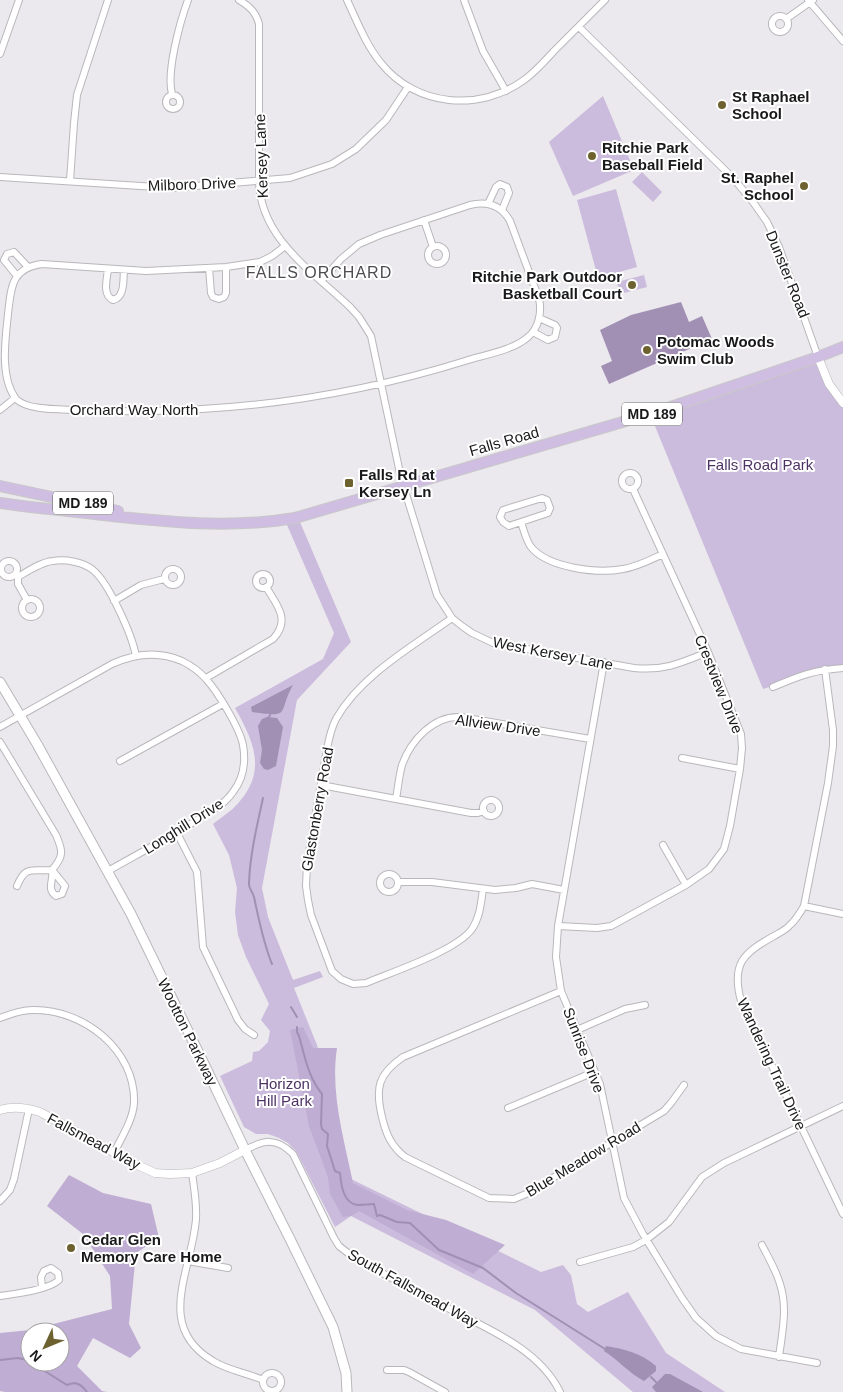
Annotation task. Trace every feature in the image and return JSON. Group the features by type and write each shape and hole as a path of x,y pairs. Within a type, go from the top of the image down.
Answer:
{"main road":[{"name":"Falls Road","path":"0,503 165,522 228,524 270,522 294,518 650,414 843,347"},
{"name":"Falls Road","path":"0,486 14,487 165,522"},
{"name":"Wootton Parkway","path":"0,683 21,716 108,871 207,1070 244,1150 290,1239 333,1327 346,1373 347,1392"}],"street":[{"path":"0,54 19,0"},
{"path":"70,181 77,95 108,0"},
{"path":"172,94 170,87 176,43 188,0"},
{"name":"Kersey Lane","path":"239,0 250,7 260,24 259,181 260,194 268,220 284,246 350,307 365,326 374,348 401,478 405,487"},
{"path":"346,0 375,55 391,74 408,86 429,96 453,101 475,100 506,91 526,79 605,0"},
{"path":"464,0 483,51 506,91"},
{"path":"786,19 811,1 843,41"},
{"name":"Dunster Road","path":"579,26 733,178 753,202 767,222 779,247 818,357"},
{"name":"Milboro Drive","path":"0,177 172,188 290,178 332,164 344,157 379,128 393,111 408,86"},
{"path":"488,204 496,187 500,184 507,187 509,193 502,210"},
{"path":"322,280 341,259 359,244 424,220 470,205 483,203 502,210 510,221 539,298 539,318 533,332 548,340 552,340 555,337 557,328 555,325 539,318"},
{"path":"424,220 433,247"},
{"path":"17,276 4,260 7,254 14,252 28,266 42,264 162,272 226,267 260,262 272,256 284,246"},
{"name":"Orchard Way North","path":"28,266 17,276 10,294 2,366 2,388 24,405 36,407 104,411 153,411 279,402 382,384 433,371 505,349 522,341 533,332"},
{"path":"209,268 211,293 213,297 219,299 224,297 226,293 226,267"},
{"path":"108,269 106,293 108,298 113,300 118,299 122,295 124,270"},
{"path":"818,357 829,384 843,403"},
{"path":"0,410 15,398"},
{"name":"West Kersey Lane","path":"405,487 432,582 440,601 452,618 472,633 493,642 651,670 672,666 708,652"},
{"name":"Crestview Drive","path":"558,926 597,928 611,926 686,885 709,869 724,849 740,769 741,734 708,652 633,489"},
{"path":"542,498 548,502 550,508 546,514 521,522 509,526 501,520 501,513 503,510 542,498"},
{"path":"521,522 532,549 544,559 554,563 590,570 613,571 632,567 663,554"},
{"path":"28,600 18,584 17,576 55,560 86,565 97,574 114,601 130,632 136,656"},
{"path":"114,601 141,585 164,579"},
{"path":"206,678 273,639 278,634 282,621 280,612 266,587"},
{"name":"Glastonberry Road","path":"452,618 384,666 368,680 337,718 331,732 320,785 307,864 306,886 311,915 332,971 341,979 353,984 366,983 462,940 478,918 481,910 483,889"},
{"name":"Longhill Drive","path":"0,727 122,659 155,655 182,662 206,678 223,704 239,733 243,745 244,762 241,778 234,792 224,803 177,833 108,871"},
{"name":"Sunrise Drive","path":"604,662 558,926 556,956 561,991 600,1084 611,1144 624,1198 646,1240 682,1298 696,1318 716,1336 742,1349 817,1363"},
{"path":"773,687 805,674 825,669 843,668"},
{"name":"Wandering Trail Drive","path":"825,669 833,730 833,746 828,783 804,906 799,916 789,926 748,952 740,966 737,979 741,1001 840,1202 843,1214"},
{"path":"120,761 223,704"},
{"name":"Allview Drive","path":"396,799 400,774 409,752 428,727 444,718 461,717 590,739"},
{"path":"0,742 56,835 62,850 59,862 52,870 29,870 24,873 17,886"},
{"path":"682,758 740,769"},
{"path":"320,785 471,813 484,811"},
{"path":"177,833 197,872 201,932 205,955 238,1020 245,1029 254,1035"},
{"path":"663,845 686,885"},
{"path":"398,882 432,882 495,890 532,884 564,890"},
{"path":"804,906 843,914"},
{"name":"Blue Meadow Road","path":"561,991 403,1057 394,1063 383,1078 377,1099 386,1134 396,1149 405,1156 489,1198 514,1199 526,1194 664,1111 684,1085"},
{"path":"576,1030 625,1010 645,1005"},
{"path":"0,1018 32,1010 57,1012 74,1018 98,1031 111,1043 122,1058 128,1072 134,1104 132,1116 114,1153"},
{"path":"508,1108 594,1072"},
{"path":"580,1262 633,1247 646,1240 669,1222 702,1177 724,1162 843,1106"},
{"name":"Fallsmead Way","path":"0,1110 8,1108 29,1109 40,1112 114,1153 155,1173 192,1173 220,1163 244,1150"},
{"path":"0,1201 10,1190 14,1179 29,1109"},
{"name":"South Fallsmead Way","path":"244,1150 274,1141 285,1146 293,1154 340,1246 353,1257 513,1343 544,1368 553,1378 560,1392"},
{"path":"192,1173 196,1218 179,1304 185,1335 195,1348 214,1362 263,1380"},
{"path":"762,1245 780,1284 784,1304 784,1322 779,1357"},
{"path":"188,1261 228,1268"},
{"path":"0,1296 42,1288"},
{"path":"387,1370 404,1370 445,1392"}],"green space":[{"name":"Ritchie Park Baseball Field","path":"603,96 634,170 573,196 549,142"},
{"path":"642,172 662,192 653,202 632,182"},
{"path":"616,189 637,267 598,278 577,200"},
{"name":"Ritchie Park Outdoor Basketball Court","path":"644,275 647,287 620,294 617,282"},
{"name":"Falls Road Park","path":"818,357 843,403 843,668 825,669 763,689 650,414"},
{"name":"Horizon Hill Park","path":"300,522 351,642 297,700 262,888 268,917 293,980 320,971 323,977 294,988 317,1045 351,1179 541,1272 563,1265 571,1275 577,1304 588,1312 628,1292 666,1353 725,1392 633,1392 535,1310 351,1216 335,1227 296,1151 279,1138 268,1134 256,1134 244,1127 220,1076 252,1061 253,1052 259,1051 268,1042 270,1031 261,1020 269,1004 246,957 238,935 235,912 237,888 229,855 213,824 237,804 248,789 253,777 255,766 252,743 235,708 323,659 334,633 287,525"}],"shaded area":[{"name":"Potomac Woods Swim Club","path":"681,302 689,322 702,316 712,339 609,384 601,366 612,361 600,330 631,315"},
{"path":"293,685 282,711 279,713 252,712 251,707"},
{"path":"267,717 277,718 283,727 276,766 268,770 264,769 260,763 262,750 258,726 262,719"},
{"path":"303,1027 313,1048 337,1048 335,1082 337,1099 353,1183 407,1210 446,1220 505,1245 473,1274 359,1211 351,1216 343,1217 330,1194 328,1177 309,1126 290,1030"},
{"path":"69,1175 103,1193 151,1204 159,1238 136,1253 129,1324 141,1348 130,1358 93,1338 77,1366 102,1391 107,1392 0,1391 0,1333 20,1331 20,1372 70,1372 70,1322 61,1322 112,1309 110,1276 83,1234 47,1206"},
{"path":"606,1346 626,1350 638,1355 656,1366 656,1371 644,1381 604,1351"},
{"path":"665,1374 670,1374 703,1392 656,1392 652,1387"}],"waterway":[{"path":"263,798 252,851 249,885 272,964"},
{"path":"291,1007 297,1017"},
{"path":"297,1027 310,1074 322,1094 321,1124 322,1129 328,1134 327,1146 335,1171 340,1173 344,1193 349,1201 358,1205 374,1204 377,1216 380,1215 397,1222 410,1223 439,1250 483,1268 516,1293 605,1349"},
{"path":"0,1360 18,1358 27,1360 67,1385 78,1384 87,1392"},
{"path":"651,1377 656,1382"}],"place":[{"name":"St Raphael School","path":"722,105"},
{"name":"Ritchie Park Baseball Field","path":"592,156"},
{"name":"St. Raphel School","path":"804,186"},
{"name":"Ritchie Park Outdoor Basketball Court","path":"632,285"},
{"name":"Potomac Woods Swim Club","path":"647,350"},
{"name":"Falls Rd at Kersey Ln","path":"349,483"},
{"name":"Cedar Glen Memory Care Home","path":"71,1248"}],"district":[{"name":"FALLS ORCHARD","path":"319,272"}]}
